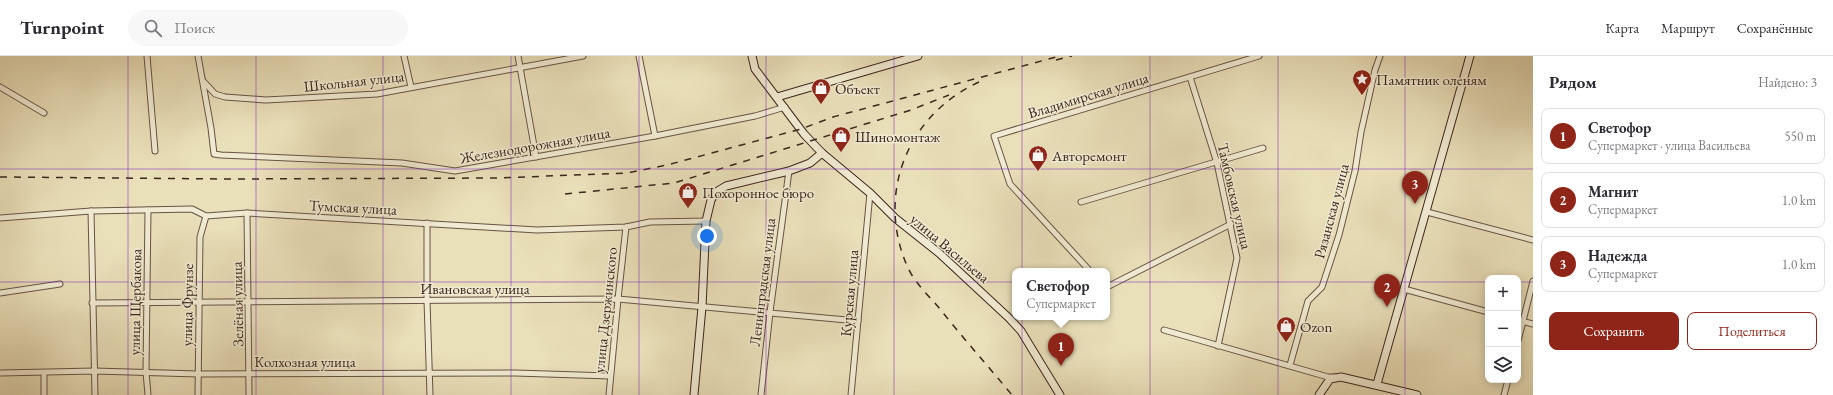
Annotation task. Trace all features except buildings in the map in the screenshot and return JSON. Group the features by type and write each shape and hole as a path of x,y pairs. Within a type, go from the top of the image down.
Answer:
{"street":[{"path":"147,56 155,151"},
{"path":"198,56 203,82"},
{"path":"404,56 411,88"},
{"path":"518,56 536,157"},
{"name":"Школьная улица","path":"203,82 215,94 225,97 266,100 377,94 584,56"},
{"path":"639,56 655,136"},
{"name":"улица Васильева","path":"752,56 755,69 777,96 804,134 822,152 870,193 895,218 939,253 1010,318 1020,331 1060,395"},
{"path":"777,96 918,56"},
{"name":"Владимирская улица","path":"1087,268 1010,184 994,136 1259,56"},
{"name":"Рязанская улица","path":"1290,366 1308,301 1322,288 1339,234 1355,171 1361,132 1375,70 1380,56"},
{"path":"1377,384 1470,56"},
{"name":"Тамбовская улица","path":"1190,77 1217,163 1237,258 1218,346"},
{"name":"Железнодорожная улица","path":"203,82 214,154 402,163 455,171 655,136 755,116 785,107"},
{"path":"0,87 44,113"},
{"path":"1081,202 1217,163 1263,148"},
{"path":"694,395 702,307 706,221 711,200 716,192 726,186 789,172 810,163 822,152"},
{"name":"Ленинградская улица","path":"760,395 789,172"},
{"name":"Курская улица","path":"851,395 870,193"},
{"name":"Тумская улица","path":"0,218 91,211 192,209 206,216 247,213 537,230 626,227 650,222 706,221"},
{"name":"улица Щербакова","path":"148,210 146,372 148,395"},
{"path":"91,211 95,395"},
{"path":"1427,212 1533,240"},
{"name":"Зелёная улица","path":"247,213 250,374 249,395"},
{"name":"улица Фрунзе","path":"198,395 200,237 206,216"},
{"path":"427,223 427,300 430,395"},
{"path":"1110,286 1231,224"},
{"name":"улица Дзержинского","path":"609,395 626,227"},
{"path":"1521,318 1533,281"},
{"path":"0,293 60,284"},
{"path":"1404,288 1485,311"},
{"name":"Ивановская улица","path":"92,303 618,299 858,321"},
{"path":"1521,321 1533,324"},
{"path":"1164,330 1328,377 1341,377 1377,384 1417,395"},
{"name":"Колхозная улица","path":"0,374 95,371 198,374 430,372 610,376"},
{"path":"44,373 44,395"},
{"path":"1319,395 1330,379 1335,377"},
{"path":"1504,395 1507,383"}],"railway":[{"path":"0,177 226,179 497,178 627,173 667,165 801,129 833,117 1060,56"},
{"path":"1056,60 1072,56"},
{"path":"979,82 954,96 933,115 916,136 904,160 897,186 895,213 899,240 908,268 914,279 1012,395"},
{"path":"565,194 674,183 911,110 949,95"}],"place":[{"name":"Памятник оленям","path":"1362,96"},
{"name":"Объект","path":"821,105"},
{"name":"Шиномонтаж","path":"841,153"},
{"name":"Авторемонт","path":"1038,172"},
{"name":"Надежда","path":"1415,204"},
{"name":"Похоронное бюро","path":"688,209"},
{"name":"Магнит","path":"1387,307"},
{"name":"Ozon","path":"1286,343"},
{"name":"Светофор","path":"1061,366"}]}
